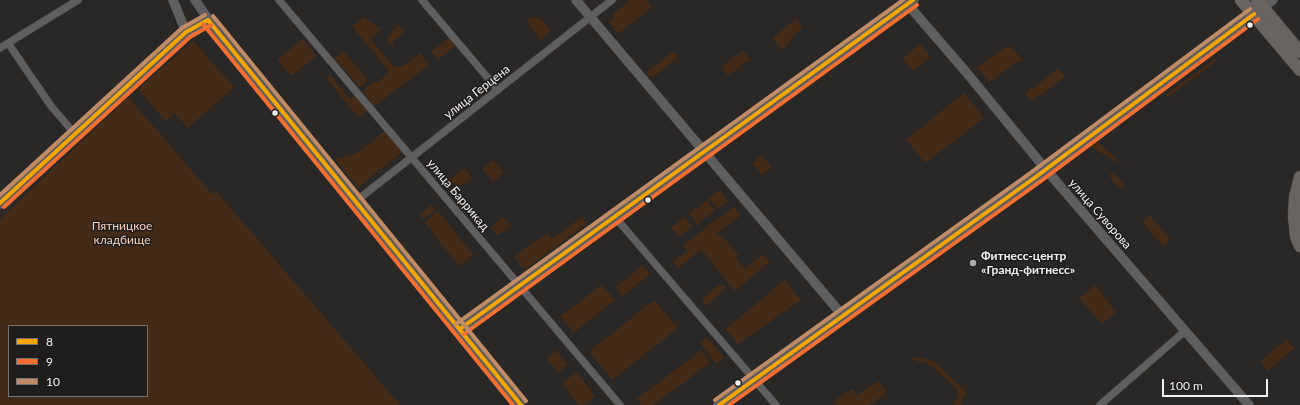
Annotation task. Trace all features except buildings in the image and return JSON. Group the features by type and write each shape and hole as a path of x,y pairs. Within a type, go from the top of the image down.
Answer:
{"main road":[{"path":"1241,0 1261,5 1300,52"},
{"path":"460,330 908,1"},
{"path":"1261,5 1300,70"},
{"path":"720,405 1046,169 1261,5"},
{"path":"0,203 74,133 186,32"},
{"path":"1300,177 1295,197 1294,216 1296,236 1300,246"}],"street":[{"path":"0,48 78,0"},
{"path":"173,0 186,32 208,20"},
{"path":"195,0 208,20 521,405"},
{"name":"улица Баррикад","path":"279,0 620,405"},
{"path":"422,0 498,90"},
{"path":"576,0 843,316"},
{"name":"улица Герцена","path":"356,201 612,0"},
{"name":"улица Суворова","path":"908,1 1046,169 1249,405"},
{"path":"8,43 51,106 74,133"},
{"path":"615,217 776,405"},
{"path":"1100,405 1185,330"}],"green space":[{"path":"631,0 646,0 652,7 618,34 609,22 615,17 613,14"},
{"path":"364,17 381,29 370,39 393,66 403,67 420,53 429,65 374,106 362,91 373,82 377,83 390,72 352,26"},
{"path":"528,18 540,18 551,31 541,40 529,25"},
{"path":"796,19 803,27 782,50 773,38"},
{"path":"399,24 405,31 392,42 396,48 389,44 387,39"},
{"path":"449,38 455,46 437,60 431,52"},
{"path":"303,39 316,56 291,76 277,59"},
{"path":"193,41 234,87 188,128 175,113 166,121 138,89"},
{"path":"1208,41 1210,44 1144,92 1142,89"},
{"path":"920,44 930,57 913,71 902,58"},
{"path":"1006,47 1010,47 1022,59 989,82 977,67"},
{"path":"743,50 750,59 728,76 722,67"},
{"path":"343,51 368,80 359,87 334,58"},
{"path":"675,52 678,56 677,59 654,76 648,76 647,72 649,69"},
{"path":"1215,59 1217,61 1168,97 1165,95"},
{"path":"1059,68 1065,76 1032,102 1025,94"},
{"path":"330,74 350,99 355,96 367,111 359,118 326,78"},
{"path":"965,93 984,118 925,163 906,139"},
{"name":"Пятницкое кладбище","path":"128,97 212,194 216,192 221,197 400,405 0,405 0,219"},
{"path":"386,130 403,151 358,188 335,159 357,153"},
{"path":"1097,141 1123,165 1089,146"},
{"path":"762,155 772,167 762,175 752,163"},
{"path":"493,160 504,173 493,182 482,169"},
{"path":"464,168 472,178 457,188 450,179"},
{"path":"1113,172 1125,185 1120,189 1109,176"},
{"path":"720,190 728,201 718,209 709,198"},
{"path":"707,200 715,211 697,224 689,214"},
{"path":"432,205 436,210 423,219 420,214"},
{"path":"734,207 741,215 717,233 718,235 721,234 739,256 736,258 745,269 763,254 770,262 735,291 701,249 678,268 673,262 687,251 683,245"},
{"path":"438,211 473,255 459,266 424,222"},
{"path":"1150,215 1170,239 1163,246 1142,222"},
{"path":"503,216 511,225 498,236 491,228"},
{"path":"582,217 587,224 524,270 514,257 544,235 545,236 548,234 552,239"},
{"path":"685,217 693,227 679,237 671,227"},
{"path":"642,265 650,274 622,296 616,287"},
{"path":"785,280 801,300 738,344 725,329"},
{"path":"723,284 726,287 725,290 709,304 703,304 702,300 704,297 719,285"},
{"path":"602,285 615,300 573,333 560,316"},
{"path":"1095,285 1116,312 1101,324 1079,298"},
{"path":"654,300 678,328 612,380 589,352"},
{"path":"706,338 709,339 723,356 723,359 717,364 700,343"},
{"path":"1286,339 1294,348 1267,371 1260,362"},
{"path":"556,350 568,365 558,373 546,358"},
{"path":"701,350 710,363 653,405 641,405 637,399"},
{"path":"912,357 919,357 934,361 966,391 961,405 954,405 958,395 956,388 930,365 913,360"},
{"path":"576,372 595,396 584,405 579,405 562,383"},
{"path":"878,381 887,393 869,405 837,405 834,401 852,389 857,396"}],"transit line":[{"name":"10","path":"456,324 903,0"},
{"name":"8","path":"460,329 913,0"},
{"name":"9","path":"464,334 917,5"},
{"name":"10","path":"715,400 1033,171 1250,9"},
{"name":"8","path":"719,405 1037,176 1254,14"},
{"name":"10","path":"0,195 182,28 205,15"},
{"name":"10","path":"213,16 526,401"},
{"name":"9","path":"729,405 1041,181 1258,19"},
{"name":"8","path":"208,20 521,405"},
{"name":"8","path":"0,203 186,32 208,20"},
{"name":"9","path":"203,24 513,405"},
{"name":"9","path":"4,207 190,37 211,25"}],"place":[{"name":"Фитнесс-центр «Гранд-фитнесс»","path":"973,263"}]}
